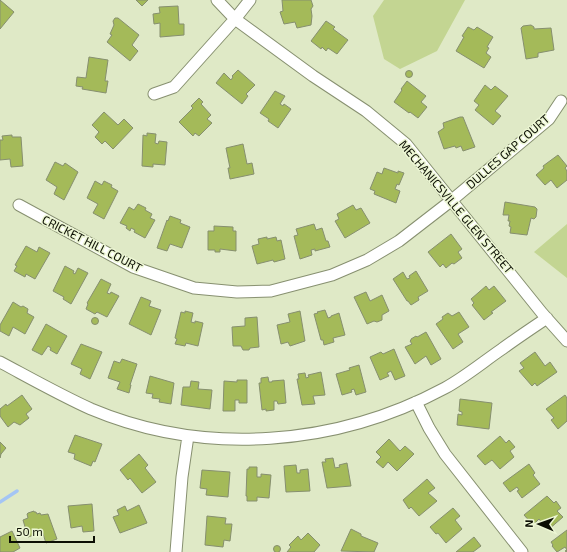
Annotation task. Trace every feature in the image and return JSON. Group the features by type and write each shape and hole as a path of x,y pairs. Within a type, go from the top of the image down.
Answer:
{"street":[{"name":"MECHANICSVILLE GLEN STREET","path":"217,0 235,19 313,76 366,111 406,144 567,341"},
{"path":"154,94 174,87 235,19 250,0"},
{"name":"DULLES GAP COURT","path":"452,200 549,119 561,101"},
{"name":"CRICKET HILL COURT","path":"19,205 133,267 194,288 237,292 271,291 308,283 332,275 360,263 399,241 452,200"},
{"path":"0,362 59,394 92,409 122,420 154,429 188,436 216,438 251,439 286,437 314,434 348,426 382,416 416,402 446,387 470,372 547,318"},
{"path":"416,402 429,428 445,454 522,552"},
{"path":"176,552 181,484 188,436"}],"green space":[{"path":"384,0 465,0 437,51 400,69 384,59 373,16"},
{"path":"567,224 567,278 534,252"}],"building":[{"path":"0,0 14,12 0,29"},
{"path":"136,0 148,0 142,6"},
{"path":"282,0 311,0 313,6 311,9 311,25 297,28 295,22 284,24 280,12 283,11"},
{"path":"178,6 179,24 184,24 184,35 160,37 160,23 154,24 153,14 160,13 159,7"},
{"path":"115,18 118,18 139,35 132,45 138,51 130,61 107,42 112,35 110,34"},
{"path":"326,21 335,27 333,29 348,40 337,54 328,48 326,51 322,47 321,49 311,41"},
{"path":"531,25 534,29 551,28 554,50 538,53 538,57 526,59 521,28 523,26"},
{"path":"468,27 474,30 477,27 493,37 487,47 489,48 486,53 491,57 484,68 456,51 464,37 462,36"},
{"path":"89,57 108,60 105,81 108,81 106,93 82,89 83,87 76,86 77,77 86,78"},
{"path":"238,70 255,85 246,94 248,96 242,104 216,83 224,73 231,80 233,77 232,76"},
{"path":"409,70 413,74 409,78 405,74"},
{"path":"407,81 426,96 421,102 427,107 418,118 394,102"},
{"path":"485,85 491,90 495,86 508,96 495,111 501,116 493,125 475,110 479,105 474,101"},
{"path":"275,91 285,96 280,104 283,106 284,104 291,109 278,128 260,113"},
{"path":"199,98 203,102 201,104 211,115 207,119 212,123 199,136 195,133 193,136 179,122 193,108 191,106"},
{"path":"104,112 118,125 124,119 133,128 113,149 105,141 102,144 95,137 99,132 92,125"},
{"path":"463,117 475,147 463,151 461,146 444,149 438,132 444,128 443,123"},
{"path":"147,133 156,134 155,143 158,144 159,141 167,142 165,165 153,164 153,167 142,166 143,135 147,136"},
{"path":"12,135 12,137 21,137 23,166 11,167 10,159 0,160 0,140 3,140 2,136"},
{"path":"243,144 247,164 252,163 254,174 230,179 228,168 230,168 226,148"},
{"path":"558,155 567,166 565,168 567,171 567,180 557,188 551,180 545,185 536,175 544,168 543,166"},
{"path":"55,162 63,166 65,163 78,172 64,200 54,194 57,187 46,180"},
{"path":"384,168 398,173 398,171 404,173 399,185 397,184 395,189 400,191 396,203 374,194 375,191 370,189 377,172 382,174"},
{"path":"95,181 102,185 104,181 112,185 111,187 118,191 104,219 93,213 98,204 87,198"},
{"path":"505,202 535,207 537,209 536,217 534,219 531,218 527,235 510,233 510,221 508,221 509,215 503,215"},
{"path":"138,204 146,208 145,210 152,214 150,218 155,220 145,238 134,232 135,230 131,228 130,231 126,228 127,226 120,223 129,207 134,210"},
{"path":"353,205 356,210 361,208 370,223 345,238 335,221 339,219 337,214"},
{"path":"170,216 181,220 180,223 190,227 182,248 170,244 167,251 157,248 167,220 168,221"},
{"path":"314,224 316,230 322,228 326,241 328,241 330,247 315,251 315,249 311,250 312,255 300,259 294,236 298,235 296,229"},
{"path":"214,226 233,227 233,231 236,231 236,251 220,249 220,252 215,252 215,250 208,250 208,231 214,231"},
{"path":"451,234 462,249 458,252 462,258 446,268 443,264 440,267 428,252"},
{"path":"267,237 267,239 276,237 277,241 281,240 285,259 257,264 252,246 259,244 258,239"},
{"path":"26,246 37,252 39,247 50,253 35,279 26,274 25,277 14,271 17,266 15,265"},
{"path":"65,266 74,271 73,273 75,274 78,268 88,273 71,304 63,299 64,297 53,291"},
{"path":"416,271 428,291 418,297 419,300 411,305 393,279 403,272 407,279 410,278 409,276"},
{"path":"101,279 111,284 107,293 110,294 111,292 119,296 107,317 97,312 95,314 86,309 87,303"},
{"path":"486,286 489,290 494,286 506,301 491,312 493,313 484,320 472,305 474,303 471,299"},
{"path":"366,292 370,301 382,295 389,311 382,315 382,320 367,324 354,297"},
{"path":"141,297 151,301 149,306 161,310 151,335 129,324"},
{"path":"13,302 28,309 27,313 34,317 25,334 13,327 9,336 0,331 0,325"},
{"path":"325,310 328,318 339,313 345,335 333,338 334,342 324,345 323,340 321,340 314,314"},
{"path":"185,311 193,313 191,322 195,323 195,321 203,323 198,346 186,343 185,346 175,344 181,312 185,313"},
{"path":"300,311 305,341 290,346 288,342 281,344 277,325 290,322 288,314"},
{"path":"459,312 469,327 458,334 463,342 453,349 436,324 448,313 452,316"},
{"path":"95,317 98,318 98,324 95,325 92,324 91,321 92,318"},
{"path":"257,317 259,347 243,350 241,346 233,346 232,327 245,326 245,318"},
{"path":"46,324 67,336 57,354 50,350 51,348 48,346 42,355 32,350"},
{"path":"426,332 441,359 431,365 426,356 415,364 405,347 412,344 410,341 411,339"},
{"path":"81,344 102,352 90,379 80,374 82,369 71,364"},
{"path":"394,349 405,376 395,380 391,371 387,373 389,376 380,380 370,357 381,352 383,354"},
{"path":"535,352 545,366 550,362 557,372 537,386 535,383 532,386 519,371 524,368 520,363"},
{"path":"122,359 137,364 129,393 117,389 120,382 108,378 114,361 120,363"},
{"path":"359,365 366,392 356,395 354,389 351,390 352,392 342,395 336,374 350,370 349,368"},
{"path":"321,372 325,395 313,396 315,404 302,405 297,379 299,379 298,374 305,373 306,378 309,377 308,375"},
{"path":"150,376 174,383 171,404 159,402 160,399 152,398 153,394 146,393"},
{"path":"268,377 269,382 284,380 286,403 278,404 277,401 274,401 274,410 266,411 266,409 262,410 259,383 261,383 261,378"},
{"path":"237,380 247,380 247,403 239,403 239,400 235,400 235,411 223,411 224,381 237,382"},
{"path":"191,381 199,382 198,389 212,390 210,409 181,405 183,387 190,387"},
{"path":"22,395 32,409 26,414 29,418 20,425 14,422 8,427 0,416 0,409 6,404 7,406"},
{"path":"565,395 567,398 567,421 558,429 551,420 554,418 546,409"},
{"path":"460,399 492,403 489,429 457,425 458,414 462,415 462,412 459,411"},
{"path":"75,435 102,444 95,462 93,461 91,466 74,459 75,454 68,452"},
{"path":"500,436 506,443 509,440 515,447 510,451 514,457 500,469 492,460 485,465 477,456"},
{"path":"389,439 400,451 405,446 414,454 397,471 388,462 383,468 376,462 381,457 376,452"},
{"path":"0,442 6,448 1,454 0,458"},
{"path":"139,454 148,465 145,468 156,482 142,493 130,478 128,480 120,470"},
{"path":"333,458 335,468 340,467 339,465 347,463 351,486 327,488 322,462 326,462 325,459"},
{"path":"529,464 535,473 533,475 540,484 522,498 517,491 519,490 517,487 510,492 503,483"},
{"path":"296,465 297,473 300,473 300,470 308,469 310,491 286,492 284,466"},
{"path":"249,467 257,467 257,477 261,477 261,474 271,475 269,498 257,497 257,501 247,501 247,469 249,469"},
{"path":"202,470 230,472 228,497 206,495 207,489 200,488"},
{"path":"427,479 435,488 428,493 437,501 419,516 411,507 409,509 403,500"},
{"path":"547,496 554,503 556,501 561,508 557,511 563,517 548,530 539,519 533,525 524,515"},
{"path":"92,504 94,531 83,532 82,526 71,528 68,506"},
{"path":"139,505 147,523 120,533 113,517 119,515 117,510 125,506 127,511"},
{"path":"453,508 460,516 455,520 462,529 446,543 438,533 436,534 430,527"},
{"path":"34,511 37,514 40,513 41,515 48,514 57,539 46,543 42,531 41,533 28,537 23,520 28,518 28,513"},
{"path":"207,516 226,518 225,524 232,524 230,541 224,540 223,547 205,545"},
{"path":"351,529 361,534 361,536 378,543 374,552 341,551"},
{"path":"567,530 567,550 565,547 557,552 552,546 553,545 551,542"},
{"path":"12,531 20,548 13,552 0,552 0,537"},
{"path":"308,533 320,545 314,552 287,552 291,547 289,545 298,536 301,540"},
{"path":"474,537 481,546 473,552 456,552"},
{"path":"277,545 280,546 280,552 277,553 274,552 273,549 274,546"}],"waterway":[{"path":"0,502 17,491"}]}
